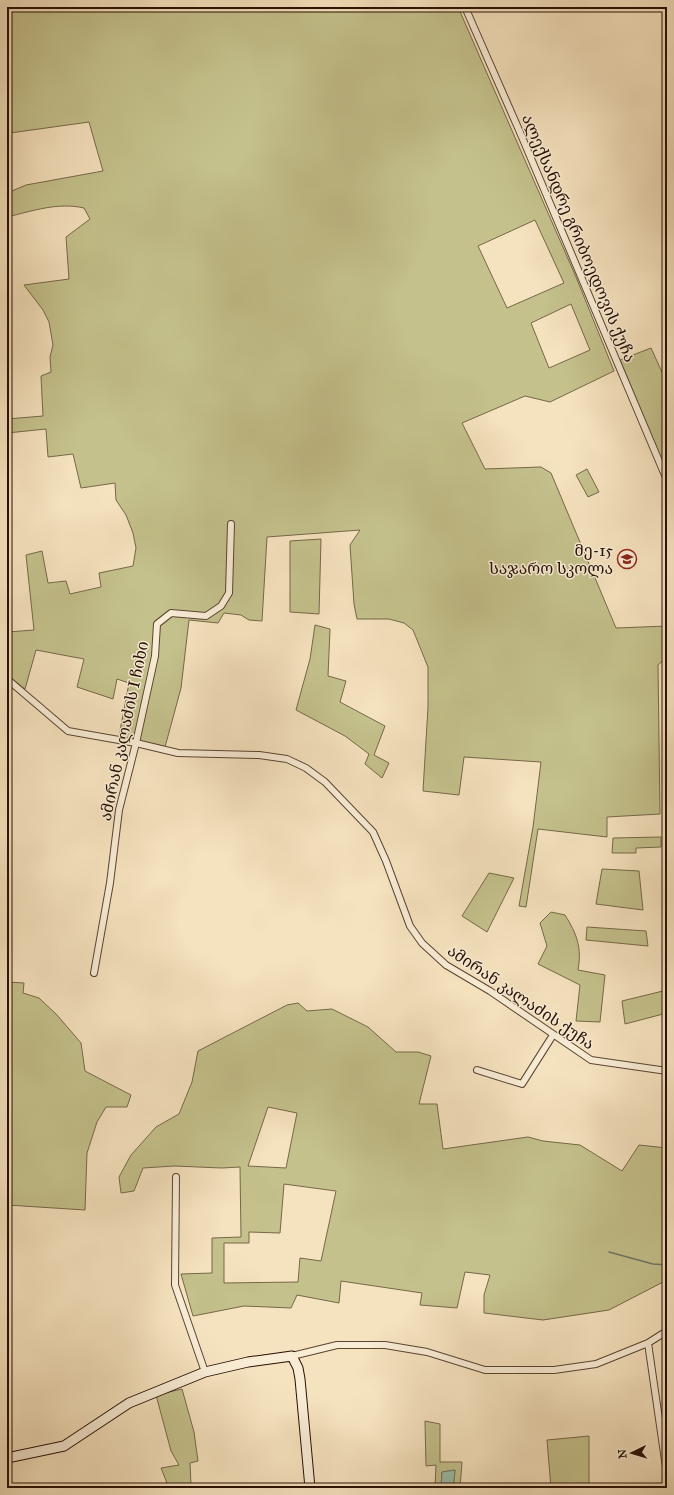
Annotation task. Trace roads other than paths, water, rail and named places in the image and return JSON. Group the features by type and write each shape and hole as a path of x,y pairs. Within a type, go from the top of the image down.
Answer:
{"street":[{"name":"ალექსანდრე გრიბოედოვის ქუჩა","path":"464,7 519,130 667,480"},
{"name":"ამირან კალაძის I ჩიხი","path":"94,973 110,883 119,810 156,656 157,624 170,613 206,616 221,606 229,593 232,524"},
{"name":"ამირან კალაძის ქუჩა","path":"7,679 68,731 136,743 178,753 259,755 287,760 306,768 325,782 373,832 386,861 410,926 422,943 446,965 490,991 591,1060 667,1071"},
{"path":"477,1070 522,1084 553,1035"},
{"path":"176,1177 175,1285 205,1372"},
{"path":"7,1458 64,1446 129,1402 205,1372 248,1362 292,1356 338,1345 386,1346 427,1352 485,1370 554,1370 596,1364 648,1343 667,1331"},
{"path":"648,1343 667,1474"},
{"path":"292,1356 298,1368 300,1380 310,1488"}],"waterway":[{"path":"609,1252 653,1264 667,1265"}],"place":[{"name":"მე-15 საჯარო სკოლა","path":"627,559"}]}
